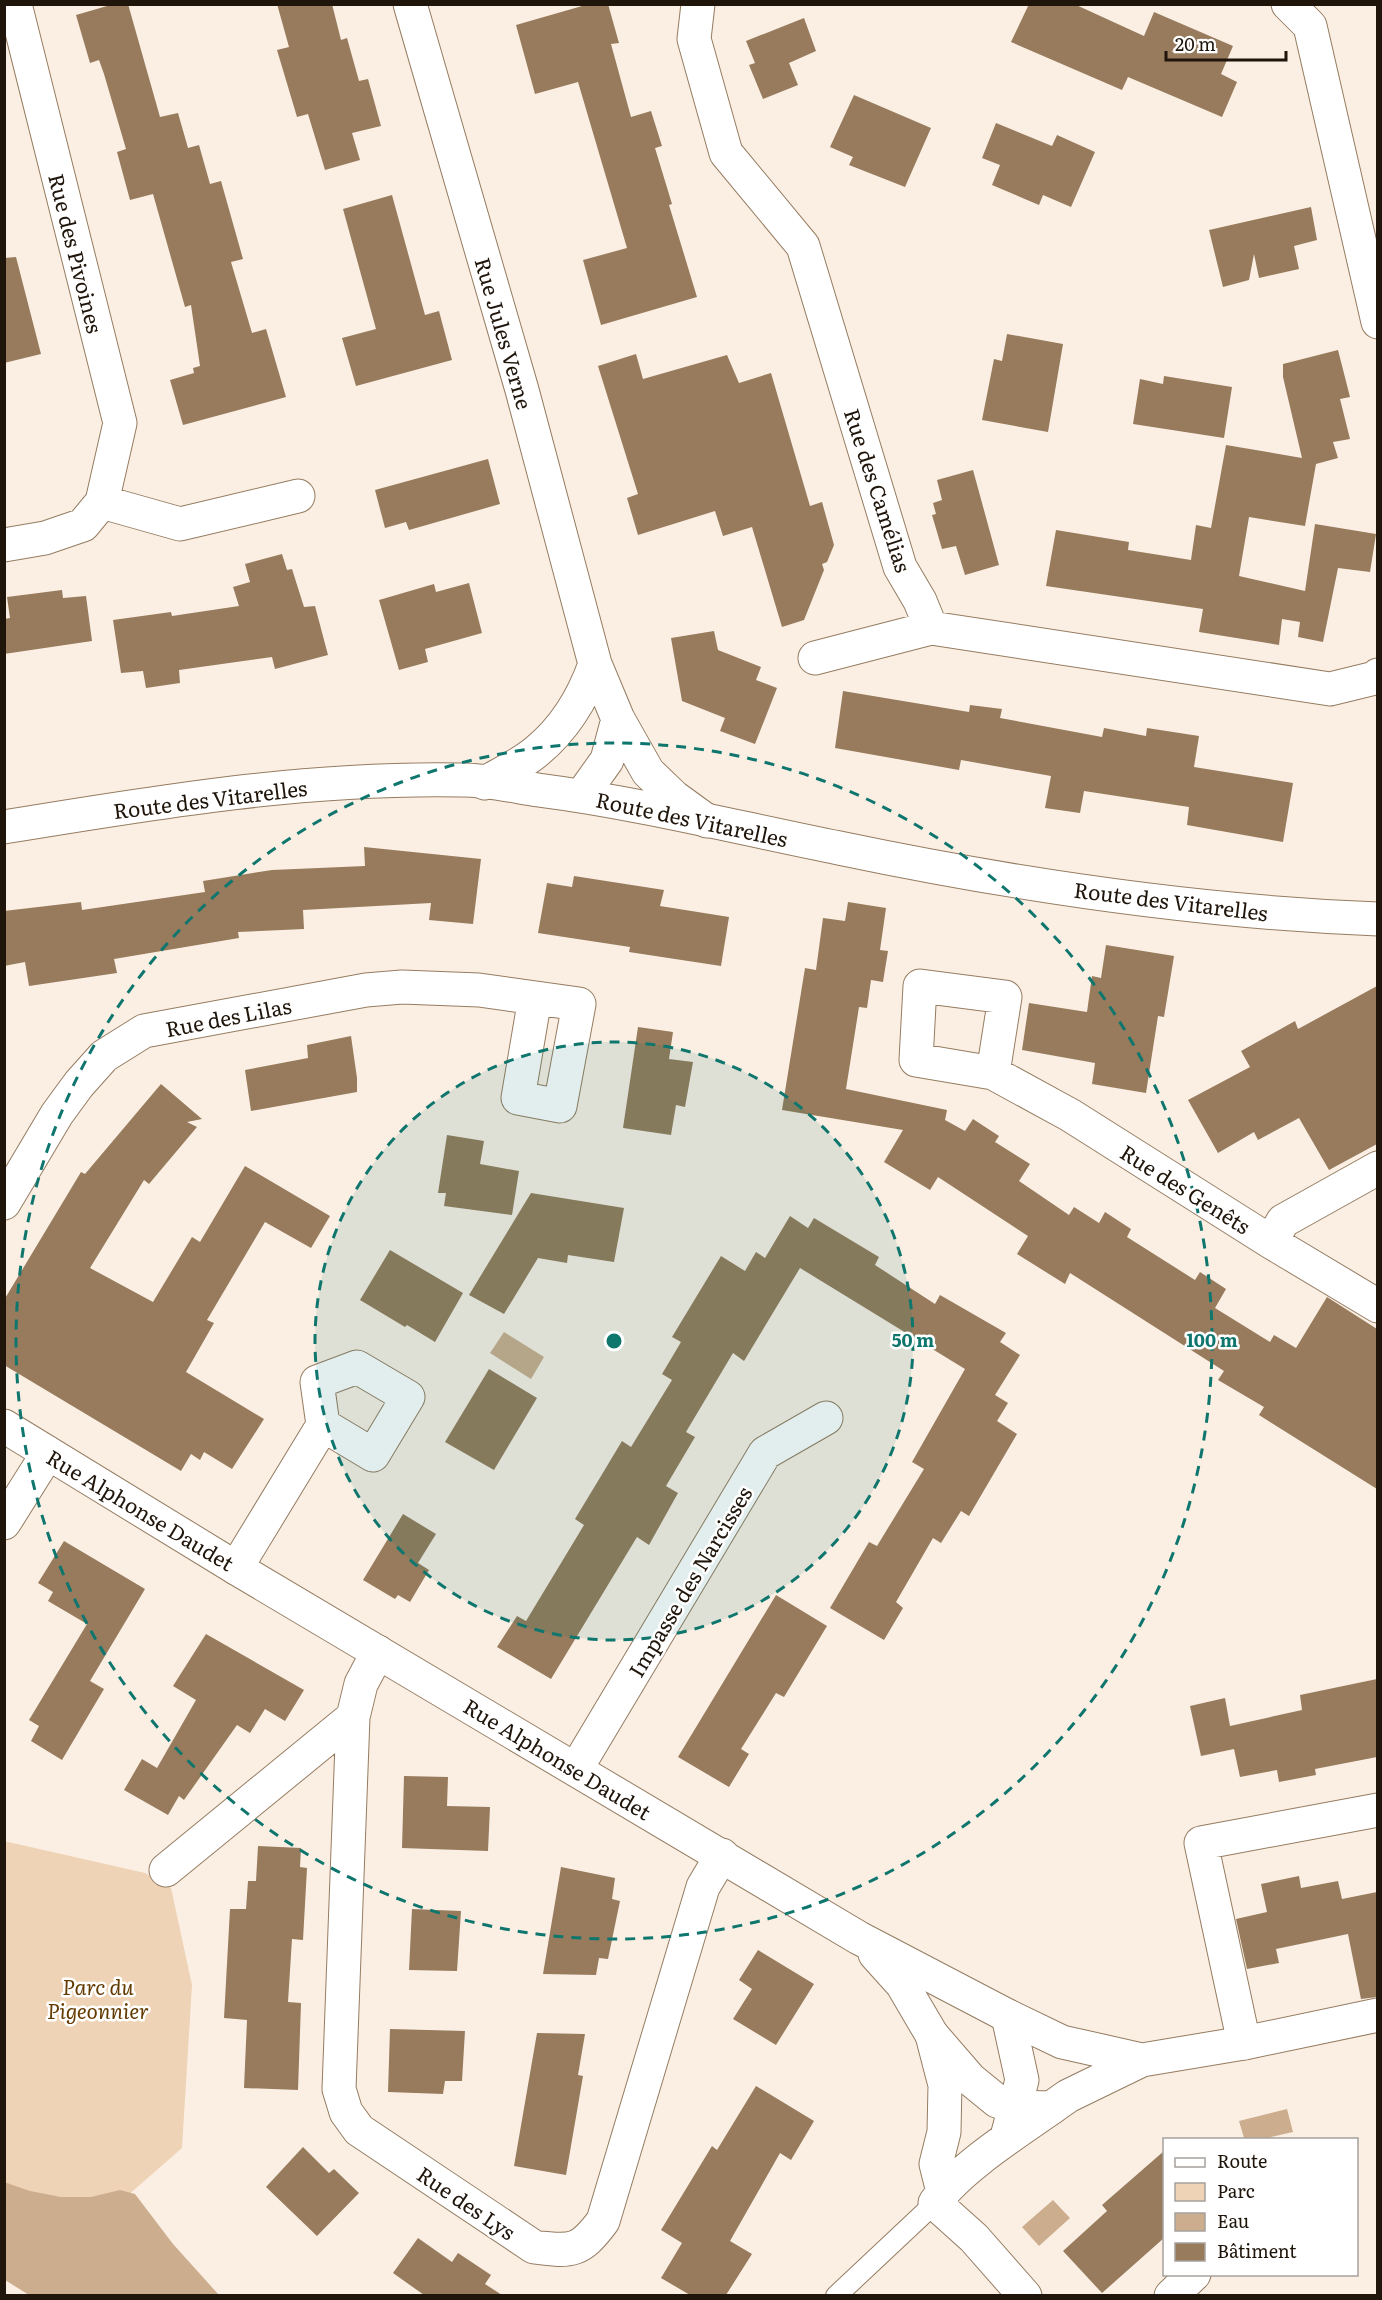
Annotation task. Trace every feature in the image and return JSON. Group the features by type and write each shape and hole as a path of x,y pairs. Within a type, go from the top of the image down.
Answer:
{"street":[{"name":"Rue des Pivoines","path":"15,4 120,423 102,502"},
{"name":"Rue Jules Verne","path":"410,4 522,390 595,664 618,720 648,772 674,797 707,821"},
{"name":"Rue des Camélias","path":"698,4 693,39 726,153 803,246 900,567 921,601 930,628"},
{"path":"1288,4 1310,27 1377,322"},
{"path":"4,545 45,538 83,525 102,502 180,524 298,496"},
{"path":"815,658 930,628 1329,689 1375,678 1377,675"},
{"path":"485,783 536,753 556,733 577,706 595,664"},
{"path":"582,795 607,760 618,720"},
{"name":"Route des Vitarelles","path":"4,827 184,798 264,788 465,780 582,795 882,857 1021,882 1188,904 1327,917 1377,919"},
{"name":"Rue des Lilas","path":"4,1203 57,1114 79,1084 104,1056 144,1031 366,990 402,987 479,990 535,998"},
{"name":"Rue des Genêts","path":"993,1072 1070,1115 1270,1242 1377,1306"},
{"path":"1270,1242 1283,1221 1377,1168"},
{"name":"Impasse des Narcisses","path":"576,1769 765,1453 826,1418"},
{"path":"236,1568 323,1425"},
{"name":"Rue Alphonse Daudet","path":"4,1426 236,1568 859,1938 1062,2042 1142,2060"},
{"path":"4,1523 48,1452"},
{"name":"Rue des Lys","path":"378,1652 362,1684 353,1717 339,2089 346,2112 359,2130 534,2247 563,2251 588,2241 603,2221 703,1887 722,1855"},
{"path":"166,1870 353,1717"},
{"path":"1244,2043 1201,1843 1377,1810"},
{"path":"859,1938 902,1984 932,2035 970,2079 997,2102 1015,2108 1051,2108"},
{"path":"939,2198 1006,2140 1068,2096 1142,2060 1244,2043 1377,2015"},
{"path":"1006,2140 1022,2080 1008,2016"},
{"path":"932,2035 945,2085 944,2132 936,2164 939,2198 1026,2295"},
{"path":"1171,2295 1192,2276"}],"lane":[{"path":"836,2295 939,2198"}],"green space":[{"name":"Parc du Pigeonnier","path":"4,1841 145,1873 171,1888 192,1985 182,2148 95,2224 5,2190"}],"water":[{"path":"504,1332 544,1357 531,1379 490,1353"},
{"path":"1287,2109 1293,2132 1267,2138 1244,2138 1239,2121"},
{"path":"4,2182 30,2191 61,2197 91,2197 120,2190 135,2194 173,2244 219,2295 29,2295 5,2280"},
{"path":"1053,2200 1070,2218 1039,2246 1022,2227"}],"building":[{"path":"114,4 128,4 160,117 178,113 188,148 199,145 210,184 221,181 243,259 231,262 252,333 266,329 286,397 183,425 170,380 194,373 193,368 200,366 191,305 185,307 153,194 130,200 117,152 126,149 99,60 90,63 76,15"},
{"path":"277,4 332,4 341,40 347,38 359,81 368,79 381,126 352,133 360,160 325,170 308,114 297,117 277,50 289,47"},
{"path":"589,4 608,4 619,43 611,44 631,117 651,111 662,146 655,148 672,204 669,205 697,297 601,325 583,260 627,248 578,82 535,94 516,25"},
{"path":"1029,4 1074,4 1144,36 1154,12 1233,46 1221,74 1237,82 1222,117 1128,77 1122,90 1011,42"},
{"path":"804,18 816,51 789,63 798,85 763,99 749,65 755,63 746,41"},
{"path":"854,95 931,128 905,187 849,165 853,157 830,147"},
{"path":"996,123 1052,146 1057,135 1095,152 1071,207 1043,195 1039,205 992,185 1000,165 982,158"},
{"path":"392,195 425,315 439,311 452,360 356,386 342,338 376,329 343,209"},
{"path":"1311,207 1317,240 1294,246 1299,269 1259,278 1254,254 1249,280 1223,287 1209,230"},
{"path":"16,257 41,354 4,363 4,258"},
{"path":"1007,334 1063,344 1048,432 982,420 994,359 1002,361"},
{"path":"1338,350 1350,397 1340,399 1350,439 1333,442 1338,458 1316,464 1305,526 1249,517 1239,576 1305,591 1315,524 1376,534 1370,572 1338,568 1323,642 1298,637 1300,622 1282,619 1279,645 1199,632 1203,609 1046,586 1056,530 1129,542 1128,550 1191,560 1196,525 1211,528 1226,445 1302,458 1283,377 1283,364"},
{"path":"636,354 643,379 727,355 739,383 771,373 810,506 822,502 834,545 827,562 822,564 824,570 804,620 782,627 752,527 723,536 715,511 638,535 627,498 638,494 598,366"},
{"path":"1164,376 1232,387 1224,438 1133,424 1140,379 1163,384"},
{"path":"488,459 500,504 409,530 406,522 385,528 375,490"},
{"path":"973,470 999,565 965,575 956,546 942,549 932,515 936,514 933,503 942,500 937,480"},
{"path":"282,554 287,570 292,569 304,607 315,606 328,655 275,669 272,657 179,670 180,683 146,688 143,671 121,673 113,620 171,612 172,616 239,606 233,587 250,582 245,564"},
{"path":"469,583 482,633 425,649 428,662 399,670 379,600 434,584 436,592"},
{"path":"62,590 63,598 86,596 92,641 4,654 4,619 10,618 7,597"},
{"path":"714,631 718,650 761,667 756,680 777,688 755,744 720,731 725,718 682,701 671,638"},
{"path":"843,691 969,712 970,705 1002,709 1000,718 1102,737 1104,728 1146,736 1147,728 1199,736 1194,767 1293,783 1283,842 1187,825 1189,807 1084,791 1080,813 1045,808 1051,776 961,760 959,770 835,748"},
{"path":"364,847 481,859 473,924 429,920 431,903 303,910 304,929 238,932 239,938 114,959 117,973 29,986 25,962 4,966 4,911 81,902 82,910 205,892 203,881 272,870 365,866"},
{"path":"574,876 664,890 660,906 729,917 721,966 629,952 630,947 538,933 547,883 572,887"},
{"path":"848,902 886,908 880,950 888,951 883,982 871,980 867,1008 859,1007 846,1089 947,1110 945,1120 965,1131 973,1119 999,1136 995,1142 1030,1164 1019,1181 1069,1215 1074,1207 1099,1223 1105,1212 1131,1229 1127,1237 1195,1280 1200,1272 1226,1289 1215,1308 1270,1342 1274,1335 1296,1348 1327,1297 1377,1329 1377,1489 1259,1415 1264,1407 1218,1380 1224,1371 1070,1273 1065,1284 1017,1254 1028,1236 938,1177 930,1190 884,1162 903,1130 782,1110 805,968 816,970 823,918 845,921"},
{"path":"1106,945 1174,956 1164,1017 1158,1016 1146,1093 1092,1084 1095,1063 1022,1050 1029,1003 1087,1012 1092,976 1101,978"},
{"path":"1377,986 1377,1144 1329,1170 1299,1118 1258,1140 1254,1132 1218,1153 1188,1100 1250,1067 1241,1051 1295,1021 1298,1029"},
{"path":"638,1027 673,1032 669,1059 693,1062 685,1107 676,1105 671,1135 623,1128"},
{"path":"351,1036 357,1092 251,1111 245,1070 308,1058 307,1045"},
{"path":"161,1084 202,1119 187,1122 197,1127 149,1184 144,1180 90,1268 153,1302 192,1237 200,1242 245,1166 330,1216 311,1248 265,1222 207,1320 214,1323 186,1372 264,1419 232,1469 204,1452 200,1460 191,1454 181,1471 4,1365 4,1300 81,1172 85,1174"},
{"path":"447,1135 484,1141 480,1164 519,1171 512,1215 444,1206 446,1193 438,1193"},
{"path":"531,1193 624,1208 614,1262 568,1255 567,1263 538,1258 504,1314 469,1295"},
{"path":"790,1216 808,1228 814,1218 879,1257 875,1265 935,1304 940,1295 1006,1333 1000,1342 1020,1355 995,1395 1008,1403 997,1421 1017,1434 969,1516 961,1511 941,1543 933,1538 896,1602 903,1608 884,1640 830,1608 869,1542 877,1546 924,1469 912,1462 965,1369 800,1268 744,1361 733,1353 686,1432 695,1437 666,1486 678,1493 649,1545 637,1537 551,1679 497,1647 517,1616 526,1621 584,1525 575,1519 622,1441 631,1447 672,1380 662,1374 681,1342 672,1337 721,1256 745,1271 756,1252 765,1258"},
{"path":"390,1250 463,1293 435,1342 360,1300"},
{"path":"489,1369 537,1398 494,1470 445,1442"},
{"path":"403,1514 436,1534 418,1563 429,1570 410,1602 398,1595 395,1599 363,1580"},
{"path":"64,1541 145,1589 90,1681 104,1689 62,1760 31,1741 39,1726 29,1720 87,1624 48,1601 53,1592 38,1583"},
{"path":"776,1595 827,1626 784,1697 776,1693 741,1749 749,1754 729,1787 678,1757"},
{"path":"206,1634 304,1690 285,1721 265,1709 250,1733 237,1725 184,1800 179,1796 168,1815 124,1790 142,1759 157,1768 196,1700 173,1686"},
{"path":"1377,1679 1377,1757 1315,1769 1316,1775 1279,1782 1277,1770 1240,1777 1234,1749 1201,1756 1190,1706 1225,1698 1230,1726 1302,1710 1300,1695"},
{"path":"404,1776 448,1777 447,1806 490,1807 488,1851 402,1848"},
{"path":"258,1846 301,1848 300,1867 307,1868 303,1940 292,1939 288,2002 301,2003 298,2090 244,2088 247,2020 224,2018 230,1909 246,1909 248,1881 256,1881"},
{"path":"561,1867 615,1878 612,1899 620,1901 608,1959 599,1958 596,1975 543,1974"},
{"path":"1299,1876 1301,1888 1338,1881 1342,1899 1377,1892 1377,1997 1361,1999 1348,1934 1276,1949 1279,1963 1247,1969 1236,1919 1267,1912 1261,1884"},
{"path":"412,1909 461,1911 457,1971 409,1970"},
{"path":"758,1950 814,1984 776,2045 733,2019 752,1989 739,1980"},
{"path":"390,2029 465,2031 462,2081 445,2081 443,2094 388,2092"},
{"path":"537,2033 585,2034 578,2075 583,2076 566,2175 514,2166"},
{"path":"756,2086 814,2121 791,2160 780,2153 730,2241 752,2254 726,2295 690,2295 661,2278 682,2243 661,2230 712,2146 717,2150"},
{"path":"303,2147 329,2173 334,2169 359,2193 317,2236 266,2187"},
{"path":"1163,2152 1163,2239 1102,2293 1063,2251 1107,2211 1102,2205"},
{"path":"418,2238 452,2262 458,2253 491,2275 485,2284 502,2295 424,2295 393,2273"}]}
